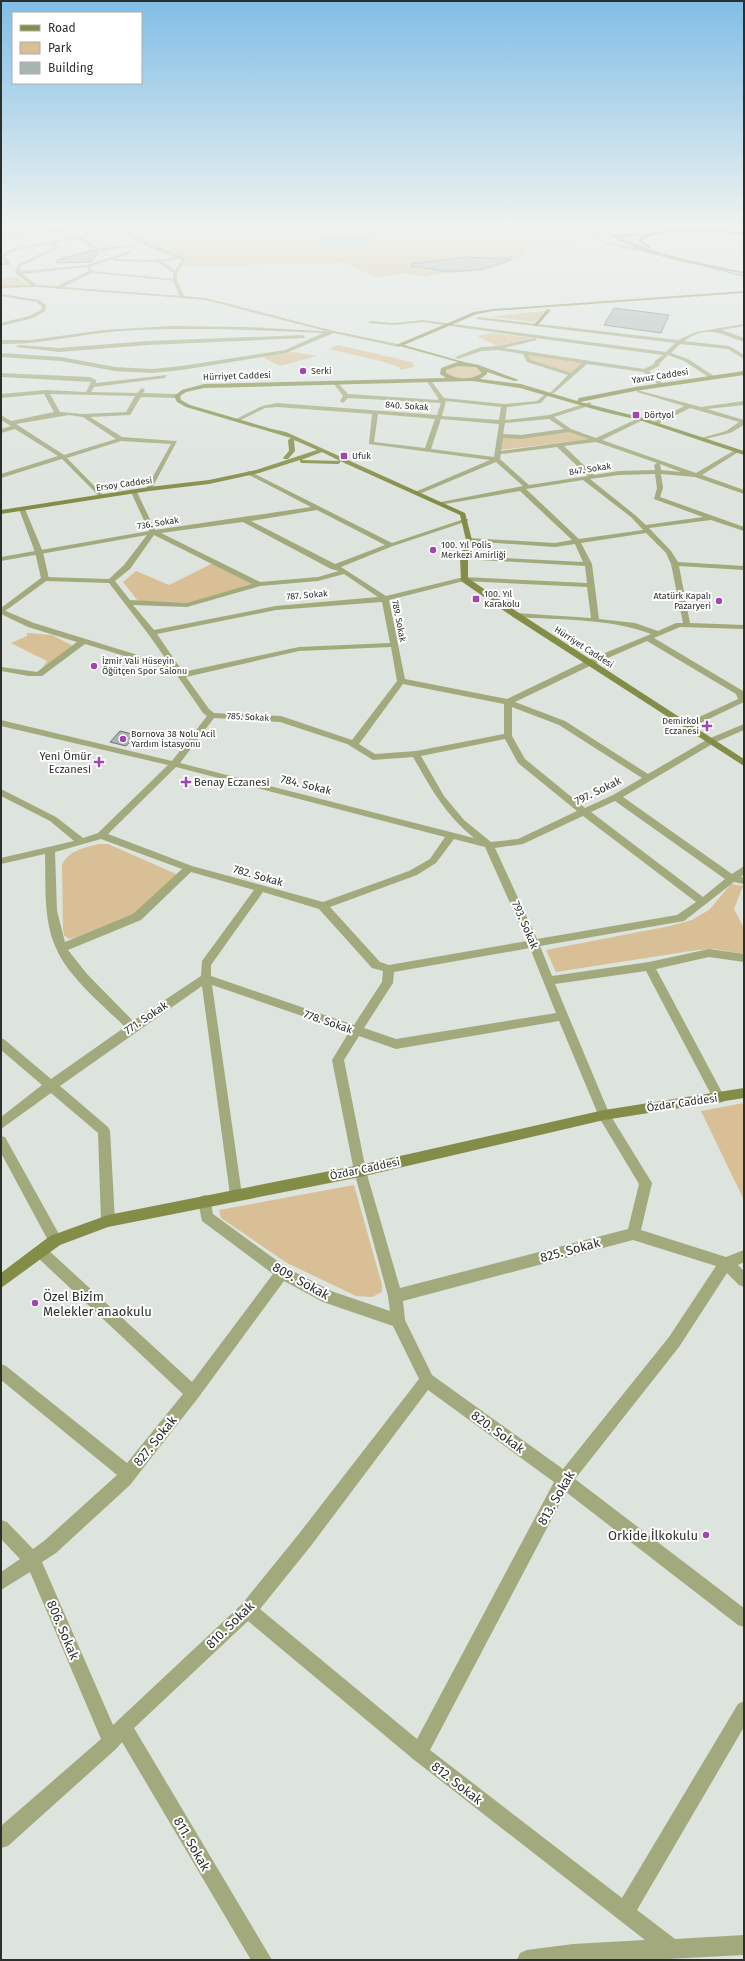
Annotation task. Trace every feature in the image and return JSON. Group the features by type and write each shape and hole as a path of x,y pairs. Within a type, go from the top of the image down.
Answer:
{"main road":[{"path":"399,345 465,318"},
{"path":"406,347 478,318"},
{"path":"535,325 542,318"},
{"path":"399,345 482,368 547,392 628,416 641,418 744,453"},
{"path":"406,347 433,358 442,366 442,370 446,376 458,379"},
{"path":"357,383 427,376 458,364 472,365"},
{"path":"472,379 483,376 485,373 482,368"},
{"name":"Yavuz Caddesi","path":"577,401 635,389 744,373"},
{"name":"Yavuz Caddesi","path":"588,404 639,391 744,376"},
{"path":"357,383 472,379 521,386 547,392"},
{"name":"Hürriyet Caddesi","path":"177,396 184,391 204,386 357,383"},
{"path":"177,396 179,401 188,406 284,433 338,462 466,520"},
{"path":"273,431 463,514 466,520 468,540 464,558 464,579"},
{"path":"287,460 292,451 291,440"},
{"name":"Ersoy Caddesi","path":"1,512 149,489 209,482 249,473 317,450"},
{"name":"Ersoy Caddesi","path":"287,460 338,462"},
{"name":"Hürriyet Caddesi","path":"464,579 516,615 591,662 744,763"},
{"name":"Özdar Caddesi","path":"1,1281 55,1240 108,1221 360,1171 604,1115 744,1093"}],"street":[{"path":"1,325 29,318"},
{"path":"278,318 334,332 399,345"},
{"path":"478,318 729,348 744,357"},
{"path":"370,322 394,324 423,321 669,354 686,360 712,377"},
{"path":"501,332 513,322"},
{"path":"645,371 657,365 657,362 669,354 678,343 687,336 744,325"},
{"path":"1,342 35,341 118,330 155,328 212,327 334,332"},
{"path":"717,330 744,340"},
{"path":"1,355 61,359 90,365 135,370 182,368 286,351 319,336 334,332"},
{"path":"1,342 40,350 59,350 148,343 265,340 319,336"},
{"path":"458,357 481,349 498,348 542,338"},
{"path":"498,348 525,354 645,371 661,385"},
{"path":"525,354 529,361 572,375"},
{"path":"346,396 469,401 504,406 539,402 547,392 572,375 586,362"},
{"path":"69,378 78,371 90,365"},
{"path":"93,385 150,379 175,373 182,368"},
{"path":"1,375 90,379 94,381 88,393"},
{"path":"1,431 14,424 58,414 128,414 139,394 150,379"},
{"path":"428,449 439,417 442,401 429,380"},
{"path":"337,384 346,396"},
{"path":"639,391 744,422"},
{"path":"1,396 46,392 177,396"},
{"path":"46,392 58,414"},
{"path":"336,409 346,396"},
{"path":"576,408 578,404 577,401"},
{"path":"698,409 744,403"},
{"name":"840. Sokak","path":"236,420 264,406 277,405 501,422 550,417 588,404"},
{"path":"497,456 504,406"},
{"path":"656,424 688,406"},
{"path":"374,412 371,443 497,456 525,488 577,541 588,564 595,620"},
{"path":"84,415 121,439"},
{"path":"550,417 569,430 744,492"},
{"path":"1,418 14,424 63,457 101,496"},
{"path":"417,493 497,456 596,440 641,418"},
{"path":"703,439 728,432 744,422"},
{"path":"499,436 521,437 569,430"},
{"path":"1,476 121,439 175,442 149,489"},
{"path":"559,445 593,477"},
{"path":"697,475 737,451"},
{"path":"656,460 660,488 656,498 742,527"},
{"name":"847. Sokak","path":"441,504 525,488 619,473 658,472 697,475"},
{"path":"249,473 391,544"},
{"path":"585,479 633,516 669,552 674,564 687,625"},
{"path":"134,492 153,532 259,584"},
{"name":"736. Sokak","path":"1,558 153,532 244,520 317,508"},
{"path":"22,509 39,552 46,579"},
{"path":"468,540 555,544 712,518"},
{"name":"789. Sokak","path":"244,520 345,572 385,598 401,681"},
{"path":"334,567 391,544 466,520"},
{"path":"1,612 46,579 111,581 127,567 153,532"},
{"path":"464,558 588,564"},
{"path":"674,564 744,568"},
{"path":"128,602 187,605 259,584 318,579 345,572"},
{"name":"787. Sokak","path":"152,633 276,608 385,598 464,579 591,585"},
{"name":"785. Sokak","path":"111,581 152,633 206,711 212,715 280,719 353,745 373,757 416,754 508,736"},
{"path":"1,612 31,625 179,672 299,649 394,645"},
{"path":"516,615 595,620 635,625 660,634"},
{"path":"508,702 591,662 679,625 744,628"},
{"path":"649,638 740,693 742,700 687,726"},
{"path":"1,669 29,674 39,674 82,642"},
{"path":"353,745 401,681 508,702 562,723 648,778"},
{"path":"508,702 508,736 521,761 584,812 703,902"},
{"path":"1,861 82,842 100,835 174,764 212,715"},
{"name":"784. Sokak","path":"1,724 174,764 489,845"},
{"name":"797. Sokak","path":"489,845 520,842 616,797 711,741 744,727"},
{"name":"793. Sokak","path":"416,754 440,797 462,822 489,845 533,943 604,1115 646,1182 633,1234"},
{"path":"1,792 53,819 82,842"},
{"path":"616,797 731,878 744,881"},
{"name":"782. Sokak","path":"100,835 189,868 323,906"},
{"path":"452,835 432,861 414,873 323,906 376,964 389,968 680,918 703,902 744,869"},
{"path":"50,850 53,916 61,948 76,968 132,1027"},
{"path":"61,948 137,917 189,868"},
{"path":"236,1195 206,978 206,964 260,889"},
{"path":"548,982 649,966 709,953 744,958"},
{"path":"649,966 719,1098"},
{"path":"389,968 387,983 357,1032 396,1044 562,1016"},
{"name":"771. Sokak","path":"1,1124 50,1086 132,1027 206,978"},
{"name":"778. Sokak","path":"206,978 357,1032 338,1060 360,1171"},
{"path":"1,1043 104,1131 108,1221"},
{"path":"1,1141 55,1240"},
{"name":"820. Sokak","path":"360,1171 395,1296 398,1321 427,1380 564,1480 744,1619"},
{"name":"809. Sokak","path":"205,1201 207,1217 282,1273 328,1297 398,1321"},
{"path":"633,1234 726,1263 744,1280"},
{"name":"825. Sokak","path":"395,1296 633,1234"},
{"path":"41,1252 193,1393"},
{"path":"726,1263 744,1256"},
{"name":"813. Sokak","path":"419,1754 564,1480 674,1342 726,1263"},
{"name":"827. Sokak","path":"1,1582 50,1547 128,1474 193,1393 282,1273"},
{"path":"1,1371 128,1474"},
{"name":"810. Sokak","path":"1,1839 111,1742 123,1726 248,1610 304,1541 427,1380"},
{"name":"806. Sokak","path":"1,1528 33,1560 111,1742"},
{"name":"812. Sokak","path":"248,1610 419,1754 672,1949"},
{"path":"625,1912 744,1710"},
{"name":"811. Sokak","path":"123,1726 262,1960"},
{"path":"527,1960 744,1945"}],"green space":[{"path":"495,318 539,318 535,322"},
{"path":"493,333 533,338 497,346 477,336"},
{"path":"338,345 412,362 414,367 401,370 399,367 380,361 329,349"},
{"path":"293,352 317,356 280,366 262,357"},
{"path":"525,354 586,362 572,375 529,361"},
{"path":"465,364 482,368 483,376 466,380 446,376 443,369"},
{"path":"570,431 590,439 500,450 502,437"},
{"path":"213,563 256,584 188,603 138,601 123,582 136,571 169,585"},
{"path":"27,633 52,635 75,647 39,673 47,661 11,643 27,636"},
{"path":"99,844 108,844 176,874 176,876 135,914 69,939 64,935 63,930 62,865 69,856 78,850"},
{"path":"731,884 743,886 734,909 744,928 744,954 714,949 697,950 556,972 546,950 670,926 692,920 709,910"},
{"path":"744,1103 744,1200 701,1111"},
{"path":"354,1185 382,1285 382,1292 372,1297 356,1296 287,1263 221,1218 219,1210"}],"building":[{"path":"608,318 668,318 661,333 604,325"},
{"name":"Bornova 38 Nolu Acil Yardım İstasyonu","path":"120,731 136,735 126,746 110,742"}],"place":[{"name":"Serki","path":"303,371"},
{"name":"Dörtyol","path":"636,415"},
{"name":"Ufuk","path":"344,456"},
{"name":"100. Yıl Polis Merkezi Amirliği","path":"433,550"},
{"name":"100. Yıl Karakolu","path":"476,599"},
{"name":"Atatürk Kapalı Pazaryeri","path":"719,601"},
{"name":"İzmir Vali Hüseyin Öğütçen Spor Salonu","path":"94,666"},
{"name":"Demirkol Eczanesi","path":"707,726"},
{"name":"Bornova 38 Nolu Acil Yardım İstasyonu","path":"123,739"},
{"name":"Yeni Ömür Eczanesi","path":"99,762"},
{"name":"Benay Eczanesi","path":"186,782"},
{"name":"Özel Bizim Melekler anaokulu","path":"35,1303"},
{"name":"Orkide İlkokulu","path":"706,1535"}]}
